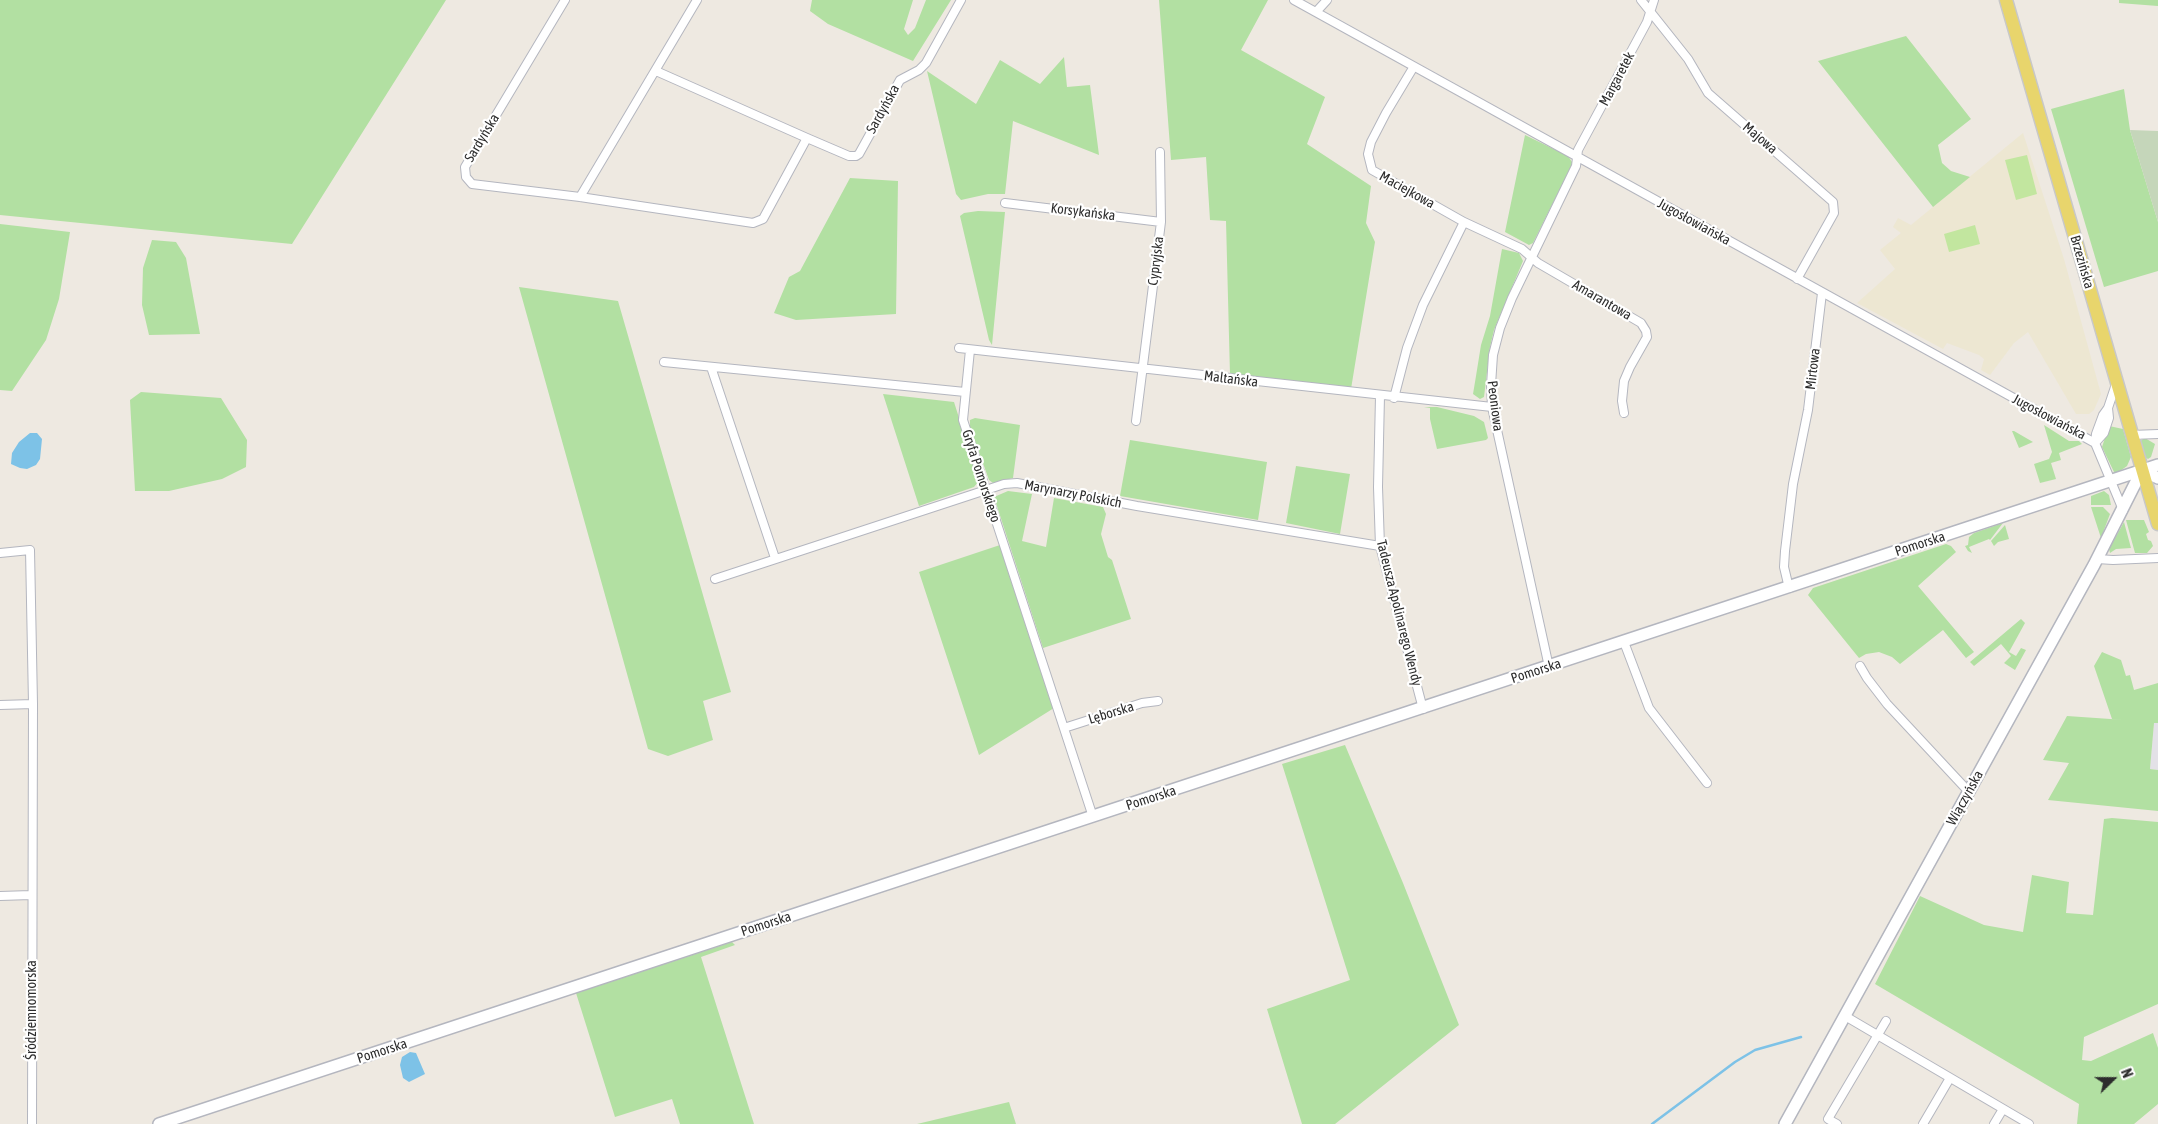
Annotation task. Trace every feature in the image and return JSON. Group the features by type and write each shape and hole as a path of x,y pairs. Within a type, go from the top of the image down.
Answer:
{"main road":[{"name":"Brzezińska","path":"2006,0 2158,524"}],"street":[{"name":"Sardyńska","path":"564,0 465,167 466,177 472,184 580,197 753,223 763,219 807,138"},
{"path":"580,197 697,0"},
{"name":"Sardyńska","path":"656,71 849,156 859,154 900,80 919,70 926,62 960,0"},
{"name":"Jugosłowiańska","path":"1294,0 1413,68 2095,442"},
{"path":"1316,12 1327,0"},
{"name":"Majowa","path":"1641,0 1688,60 1708,93 1834,202 1834,213 1797,279"},
{"name":"Margaretek","path":"1577,157 1578,150 1647,22 1654,0"},
{"name":"Maciejkowa","path":"1413,68 1371,142 1368,154 1372,170 1464,222 1522,249 1531,257"},
{"name":"Cypryjska","path":"1136,421 1161,222 1160,152"},
{"name":"Peoniowa","path":"1549,667 1492,407 1491,375 1496,345 1503,320 1531,257 1576,166 1577,157"},
{"name":"Korsykańska","path":"1005,203 1161,222"},
{"path":"1394,398 1407,348 1420,312 1464,222"},
{"name":"Amarantowa","path":"1531,257 1538,264 1644,326 1647,337 1624,381 1622,401 1624,413"},
{"name":"Mirtowa","path":"1789,588 1784,567 1785,551 1793,484 1808,410 1822,293"},
{"name":"Maltańska","path":"959,348 1394,398 1492,407"},
{"path":"664,362 965,392 970,350"},
{"path":"711,368 775,558"},
{"path":"2116,382 2108,408 2109,418 2104,433 2095,442 2122,510"},
{"name":"Gryfa Pomorskiego","path":"965,392 963,420 1093,817"},
{"name":"Tadeusza Apolinarego Wendy","path":"1380,396 1378,487 1380,546 1423,709"},
{"path":"2132,435 2158,434"},
{"name":"Pomorska","path":"159,1124 1423,709 2158,465"},
{"path":"2142,470 2158,478"},
{"name":"Wiączyńska","path":"1785,1124 2097,559 2142,470"},
{"name":"Marynarzy Polskich","path":"715,579 1004,484 1017,484 1380,546"},
{"name":"Śródziemnomorska","path":"0,553 30,550 33,704 32,1124"},
{"path":"2097,559 2158,558"},
{"path":"1624,642 1649,708 1708,783"},
{"path":"1860,666 1887,704 1969,792"},
{"name":"Lęborska","path":"1064,728 1142,703 1158,701"},
{"path":"0,705 33,704"},
{"path":"0,896 32,896"},
{"path":"1845,1016 2029,1124"},
{"path":"1837,1124 1828,1119 1886,1021"},
{"path":"1923,1124 1950,1078"},
{"path":"1994,1124 2003,1109"}],"shaded area":[{"path":"2023,133 2064,259 2101,394 2094,410 2089,414 2076,414 2028,332 2014,343 1990,375 1981,370 1984,359 1979,355 1947,343 1943,349 1857,303 1895,269 1880,250 1901,233 1893,227 1898,218 1911,225"},
{"path":"2154,723 2158,723 2158,770 2150,769"}],"green space":[{"path":"0,0 446,0 292,244 0,215"},
{"path":"812,0 913,0 904,29 908,35 915,28 926,0 951,0 913,61 828,24 810,11"},
{"path":"1159,0 1268,0 1241,50 1325,97 1307,144 1371,186 1366,223 1375,242 1351,389 1230,375 1226,221 1210,220 1206,157 1171,160"},
{"path":"2119,0 2158,0 2158,6 2119,3"},
{"path":"1906,36 1971,119 1938,145 1942,163 1951,171 1970,177 1933,207 1818,61"},
{"path":"1064,57 1067,87 1090,85 1099,155 1013,121 1005,194 988,194 961,200 956,194 927,71 976,104 1000,60 1040,84"},
{"path":"2124,89 2130,130 2158,222 2158,271 2104,287 2051,109"},
{"path":"2130,130 2158,131 2158,222"},
{"path":"1525,135 1568,156 1572,162 1533,243 1529,245 1505,232"},
{"path":"2027,155 2037,194 2016,200 2005,160"},
{"path":"850,178 898,181 896,314 796,320 774,313 789,277 800,271"},
{"path":"978,211 1005,212 992,345 989,340 960,216 964,213"},
{"path":"0,224 70,232 59,299 46,340 12,391 0,390"},
{"path":"1975,225 1980,244 1949,252 1944,234"},
{"path":"152,240 176,242 186,258 200,334 149,335 142,305 143,268"},
{"path":"1502,249 1519,253 1523,261 1494,330 1484,397 1480,399 1473,394 1481,345 1490,316"},
{"path":"519,287 618,301 731,692 703,701 713,740 668,756 648,749"},
{"path":"141,392 221,398 247,440 246,467 222,479 169,491 135,491 130,400"},
{"path":"883,394 954,402 979,481 974,487 919,506"},
{"path":"1424,407 1437,407 1474,416 1484,422 1488,438 1486,440 1437,449 1430,419 1430,408"},
{"path":"975,418 1020,425 1013,478 993,483 989,480 970,427 970,420"},
{"path":"2044,425 2069,441 2079,441 2082,444 2059,453 2061,460 2051,463 2056,479 2040,483 2034,464 2049,459 2052,452"},
{"path":"2109,426 2123,429 2131,457 2127,466 2116,474 2102,447"},
{"path":"2012,431 2014,431 2033,442 2019,448"},
{"path":"2145,438 2155,444 2151,457 2148,459 2145,457 2140,441"},
{"path":"1130,440 1267,462 1258,520 1120,496"},
{"path":"1296,466 1350,474 1340,534 1286,523"},
{"path":"1008,491 1032,494 1022,541 1046,547 1054,498 1103,507 1106,514 1101,534 1108,557 1112,560 1131,619 1043,648 994,497"},
{"path":"2104,491 2109,495 2111,505 2091,505 2091,496"},
{"path":"2091,507 2103,507 2110,514 2101,538"},
{"path":"2126,520 2144,520 2149,532 2146,534 2148,540 2151,541 2153,546 2147,553 2135,553"},
{"path":"2124,522 2131,548 2116,549 2110,553 2109,549"},
{"path":"2003,523 1990,540 1969,547 1972,553 1968,551 1965,546 1968,545 1969,537 1974,533"},
{"path":"2005,525 2009,539 1998,542 1994,546 1991,541"},
{"path":"1946,544 1951,546 1956,552 1918,586 1974,652 1966,658 1943,630 1900,664 1892,657 1879,652 1866,654 1859,658 1808,595 1813,588"},
{"path":"1000,545 1054,708 979,755 919,572"},
{"path":"2021,619 2025,623 2009,652 2016,656 2021,648 2026,650 2015,670 2004,663 2011,656 2001,644 1974,666 1970,662"},
{"path":"2102,652 2121,660 2126,676 2130,675 2134,690 2158,683 2158,723 2154,723 2150,769 2158,770 2158,811 2048,800 2069,763 2043,760 2067,716 2125,720 2112,719 2094,666"},
{"path":"1345,745 1403,883 1459,1025 1335,1124 1302,1124 1267,1009 1350,980 1282,764"},
{"path":"2104,819 2158,822 2158,1004 2084,1037 2082,1060 2091,1061 2153,1033 2158,1048 2158,1104 2134,1124 2077,1124 2079,1104 1875,984 1920,896 1984,925 2023,932 2032,875 2069,882 2066,913 2093,915"},
{"path":"732,942 735,945 701,957 754,1124 680,1124 672,1099 615,1117 576,993"},
{"path":"1009,1102 1016,1124 917,1124"}],"water":[{"path":"30,433 37,433 42,439 40,459 36,465 27,469 20,468 11,464 12,453 19,442"},
{"path":"410,1052 416,1053 425,1074 409,1082 403,1078 400,1065 402,1057"}],"waterway":[{"path":"1652,1124 1735,1062 1755,1050 1801,1037"}]}
